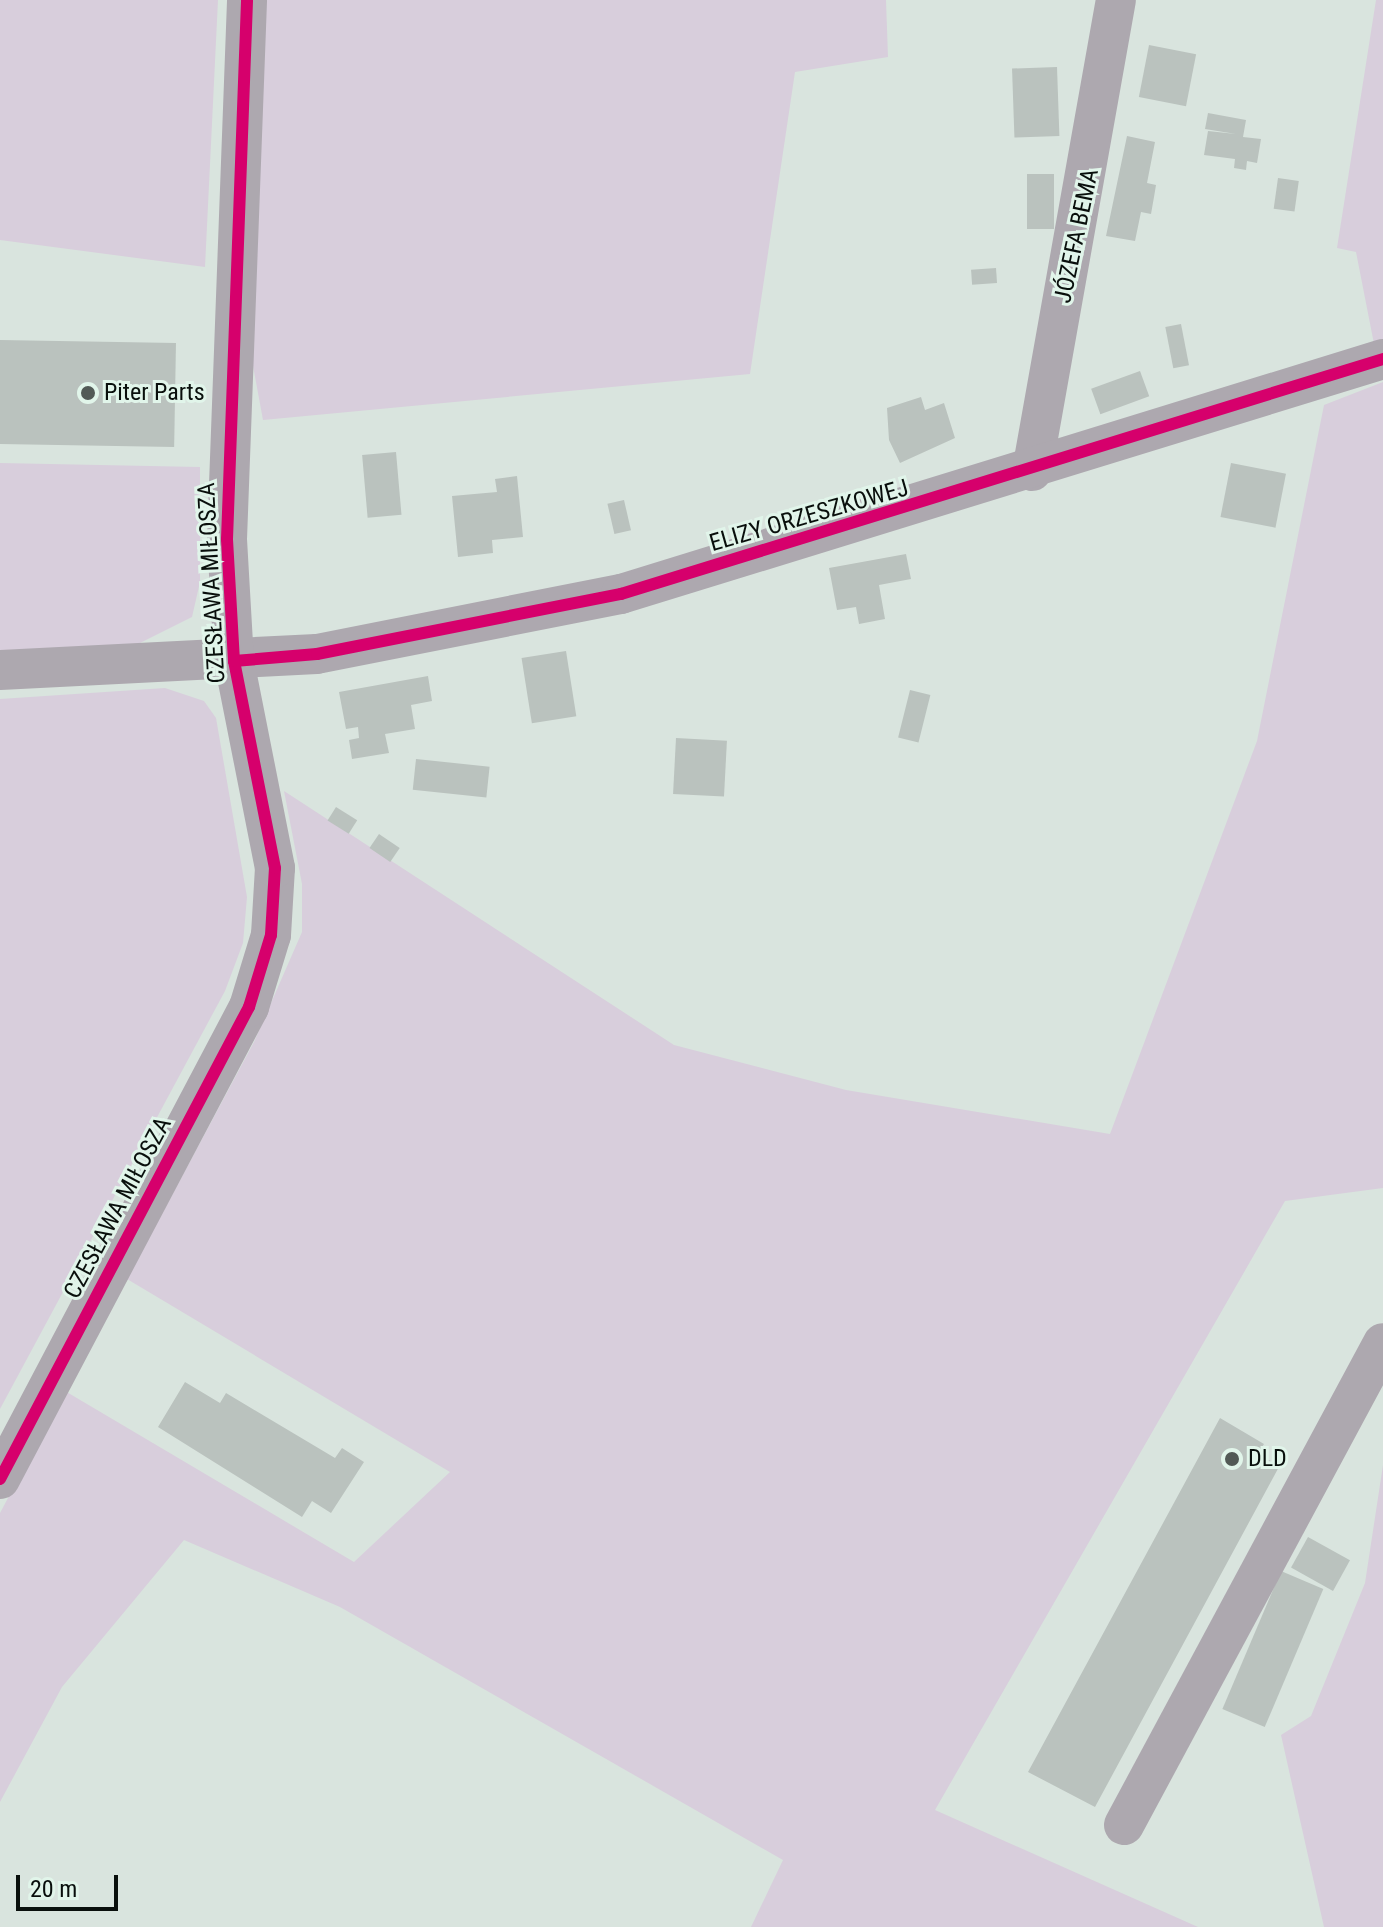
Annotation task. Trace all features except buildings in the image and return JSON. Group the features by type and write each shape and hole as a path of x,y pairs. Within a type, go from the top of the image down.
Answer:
{"street":[{"name":"CZESŁAWA MIŁOSZA","path":"0,1479 262,973 275,868 234,661 229,583 247,0"},
{"name":"JÓZEFA BEMA","path":"1032,471 1116,0"},
{"name":"ELIZY ORZESZKOWEJ","path":"0,670 234,661 317,654 621,594 1032,471 1130,432 1383,359"},
{"path":"1124,1825 1383,1343"}],"shaded area":[{"path":"0,0 218,0 205,267 0,240"},
{"path":"265,0 886,0 888,57 795,72 750,374 263,420 251,355"},
{"path":"1376,0 1383,0 1383,344 1375,349 1356,252 1337,248"},
{"path":"1383,382 1383,1188 1285,1201 935,1810 1198,1927 751,1927 783,1860 340,1607 184,1540 62,1687 0,1802 0,1513 65,1391 354,1562 450,1472 127,1279 254,1042 302,932 302,884 284,791 674,1045 846,1090 1110,1134 1257,741 1324,405"},
{"path":"0,463 200,467 200,582 192,617 138,644 0,652"},
{"path":"165,688 204,701 216,718 247,897 243,943 225,991 0,1409 0,699"},
{"path":"1383,1465 1383,1927 1324,1927 1281,1735 1311,1716 1365,1583"}],"cycle path":[{"path":"0,1479 249,1007 271,935 275,868 234,661 227,539 247,0"},
{"path":"234,661 317,654 621,594 1383,359"}],"place":[{"name":"Piter Parts","path":"88,393"},
{"name":"DLD","path":"1232,1459"}]}
